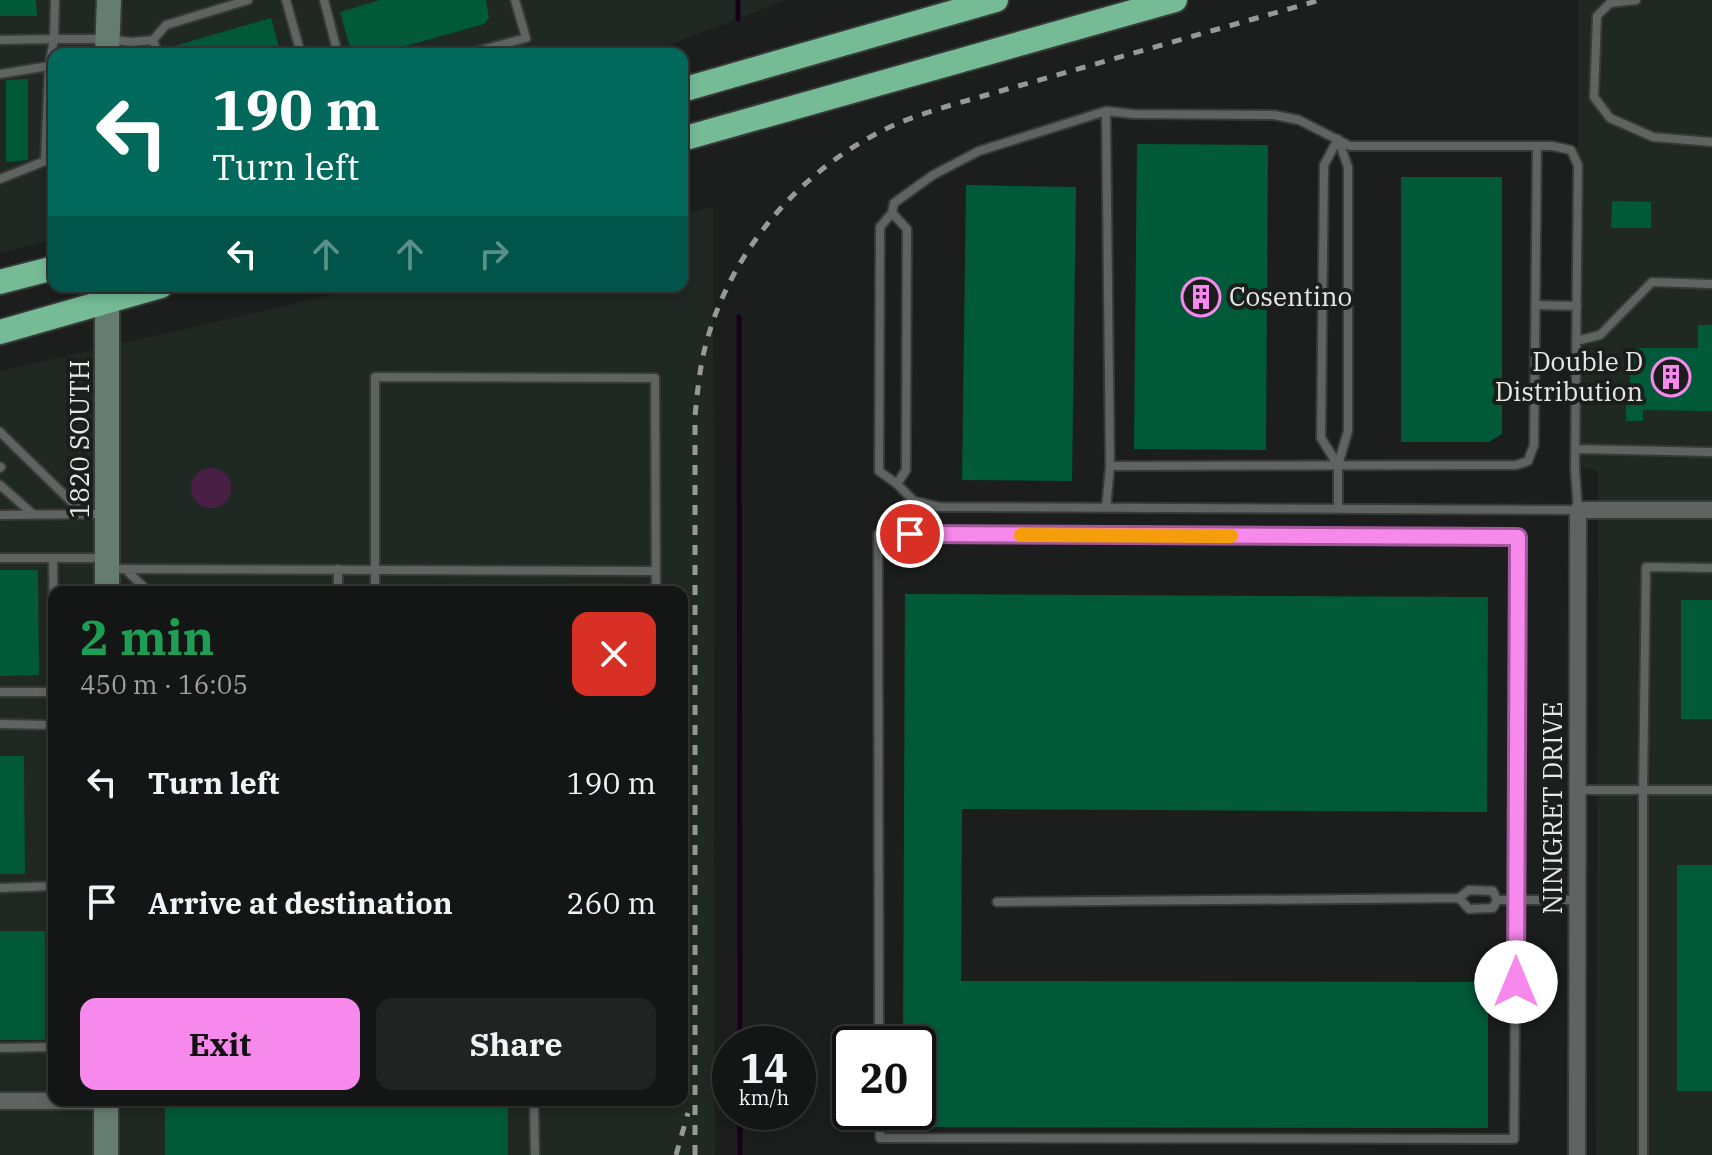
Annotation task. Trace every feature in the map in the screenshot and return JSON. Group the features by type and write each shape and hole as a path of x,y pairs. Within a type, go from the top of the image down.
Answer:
{"highway":[{"path":"688,88 996,0"},
{"path":"688,137 1175,0"},
{"path":"0,282 48,270"},
{"path":"0,332 108,294"}],"street":[{"path":"108,46 109,0"},
{"name":"1820 SOUTH","path":"108,294 96,514 111,572"},
{"path":"1578,510 1712,510"},
{"name":"NINIGRET DRIVE","path":"1577,1155 1578,510"},
{"path":"0,1101 48,1101"},
{"path":"106,1106 106,1155"}],"lane":[{"path":"52,48 55,0"},
{"path":"0,40 54,39 108,46 153,40 166,25 248,0"},
{"path":"286,0 299,48"},
{"path":"324,0 336,48"},
{"path":"489,48 526,38 515,0"},
{"path":"1636,0 1610,3 1597,16 1594,97 1610,118 1653,137 1712,142"},
{"path":"153,40 156,48"},
{"path":"0,74 48,66"},
{"path":"0,179 45,161 48,90"},
{"path":"1106,111 1110,466 1106,508"},
{"path":"1106,111 1274,115 1299,120 1338,139 1350,146 1552,146 1571,150 1578,165 1578,510 939,507 914,501 879,471 880,227 892,213 894,203 933,175 979,151 1106,111"},
{"path":"1338,139 1348,167 1348,431 1338,465 1338,509"},
{"path":"1338,139 1324,165 1321,438 1338,465"},
{"path":"1110,466 1516,465 1528,461 1534,445 1537,146"},
{"path":"892,213 907,229 906,470 897,484"},
{"path":"1576,341 1600,335 1652,282 1712,284"},
{"path":"1535,305 1577,306"},
{"path":"375,586 375,377 655,378 656,586"},
{"path":"0,432 96,514"},
{"path":"10,457 17,449"},
{"path":"1576,449 1712,452"},
{"path":"0,485 34,515"},
{"path":"0,515 96,514"},
{"path":"879,1026 878,534 1518,537 1514,1139 880,1138 880,1130"},
{"path":"0,558 53,558 111,572 138,586"},
{"path":"53,558 53,586"},
{"path":"1643,1155 1646,567 1712,568"},
{"path":"111,572 338,569 656,571"},
{"path":"338,569 338,586"},
{"path":"0,692 48,692"},
{"path":"0,724 48,725"},
{"path":"1577,790 1712,790"},
{"path":"0,888 48,886"},
{"path":"997,902 1459,898 1469,890 1493,891 1497,900"},
{"path":"1459,898 1469,909 1493,908 1497,900"},
{"path":"1497,900 1577,900"},
{"path":"0,1048 48,1047"},
{"path":"534,1106 535,1155"}],"shaded area":[{"path":"0,0 786,0 662,48 48,48 48,241 0,253"},
{"path":"1578,0 1712,0 1712,1155 1596,1155 1598,471 1577,466"},
{"path":"713,207 715,1026 712,1026 712,1130 715,1130 715,1155 0,1155 0,371 346,292 688,292 688,213"},
{"path":"211,468 225,474 231,488 225,502 211,508 197,502 191,488 197,474"}],"building":[{"path":"0,0 36,0 37,16 0,16"},
{"path":"380,0 486,0 489,18 484,24 398,48 350,48 340,12"},
{"path":"271,18 279,48 167,48"},
{"path":"28,79 28,160 6,162 6,80"},
{"name":"Cosentino","path":"1137,144 1268,145 1266,450 1134,449"},
{"path":"1401,177 1502,177 1502,434 1489,442 1401,442"},
{"path":"966,185 1076,187 1072,481 962,480"},
{"path":"1612,201 1651,202 1651,228 1611,228"},
{"name":"Double D Distribution","path":"1698,325 1712,325 1712,411 1643,410 1643,421 1626,421 1626,405 1630,405 1630,348 1698,348"},
{"path":"0,570 38,570 39,675 0,676"},
{"path":"905,594 1488,597 1487,812 962,809 961,981 1488,982 1488,1128 936,1127 936,1026 903,1026"},
{"path":"1681,600 1712,600 1712,719 1681,719"},
{"path":"0,756 24,756 25,874 0,874"},
{"path":"1677,865 1712,865 1712,1091 1677,1091"},
{"path":"0,931 45,931 45,1040 0,1040"},
{"path":"165,1106 508,1106 508,1155 165,1155"}],"waterway":[{"path":"738,0 738,19"},
{"path":"739,317 740,1026"},
{"path":"740,1130 740,1155"}],"railway":[{"path":"695,1155 695,416 703,356 727,288 765,227 789,200 843,154 883,130 948,106 1320,0"},
{"path":"676,1155 688,1113"}],"slow traffic":[{"path":"1021,535 1231,536"}],"place":[{"name":"Cosentino","path":"1201,297"},
{"name":"Double D Distribution","path":"1671,377"}],"route":[{"path":"910,534 1518,537 1516,982"}]}
